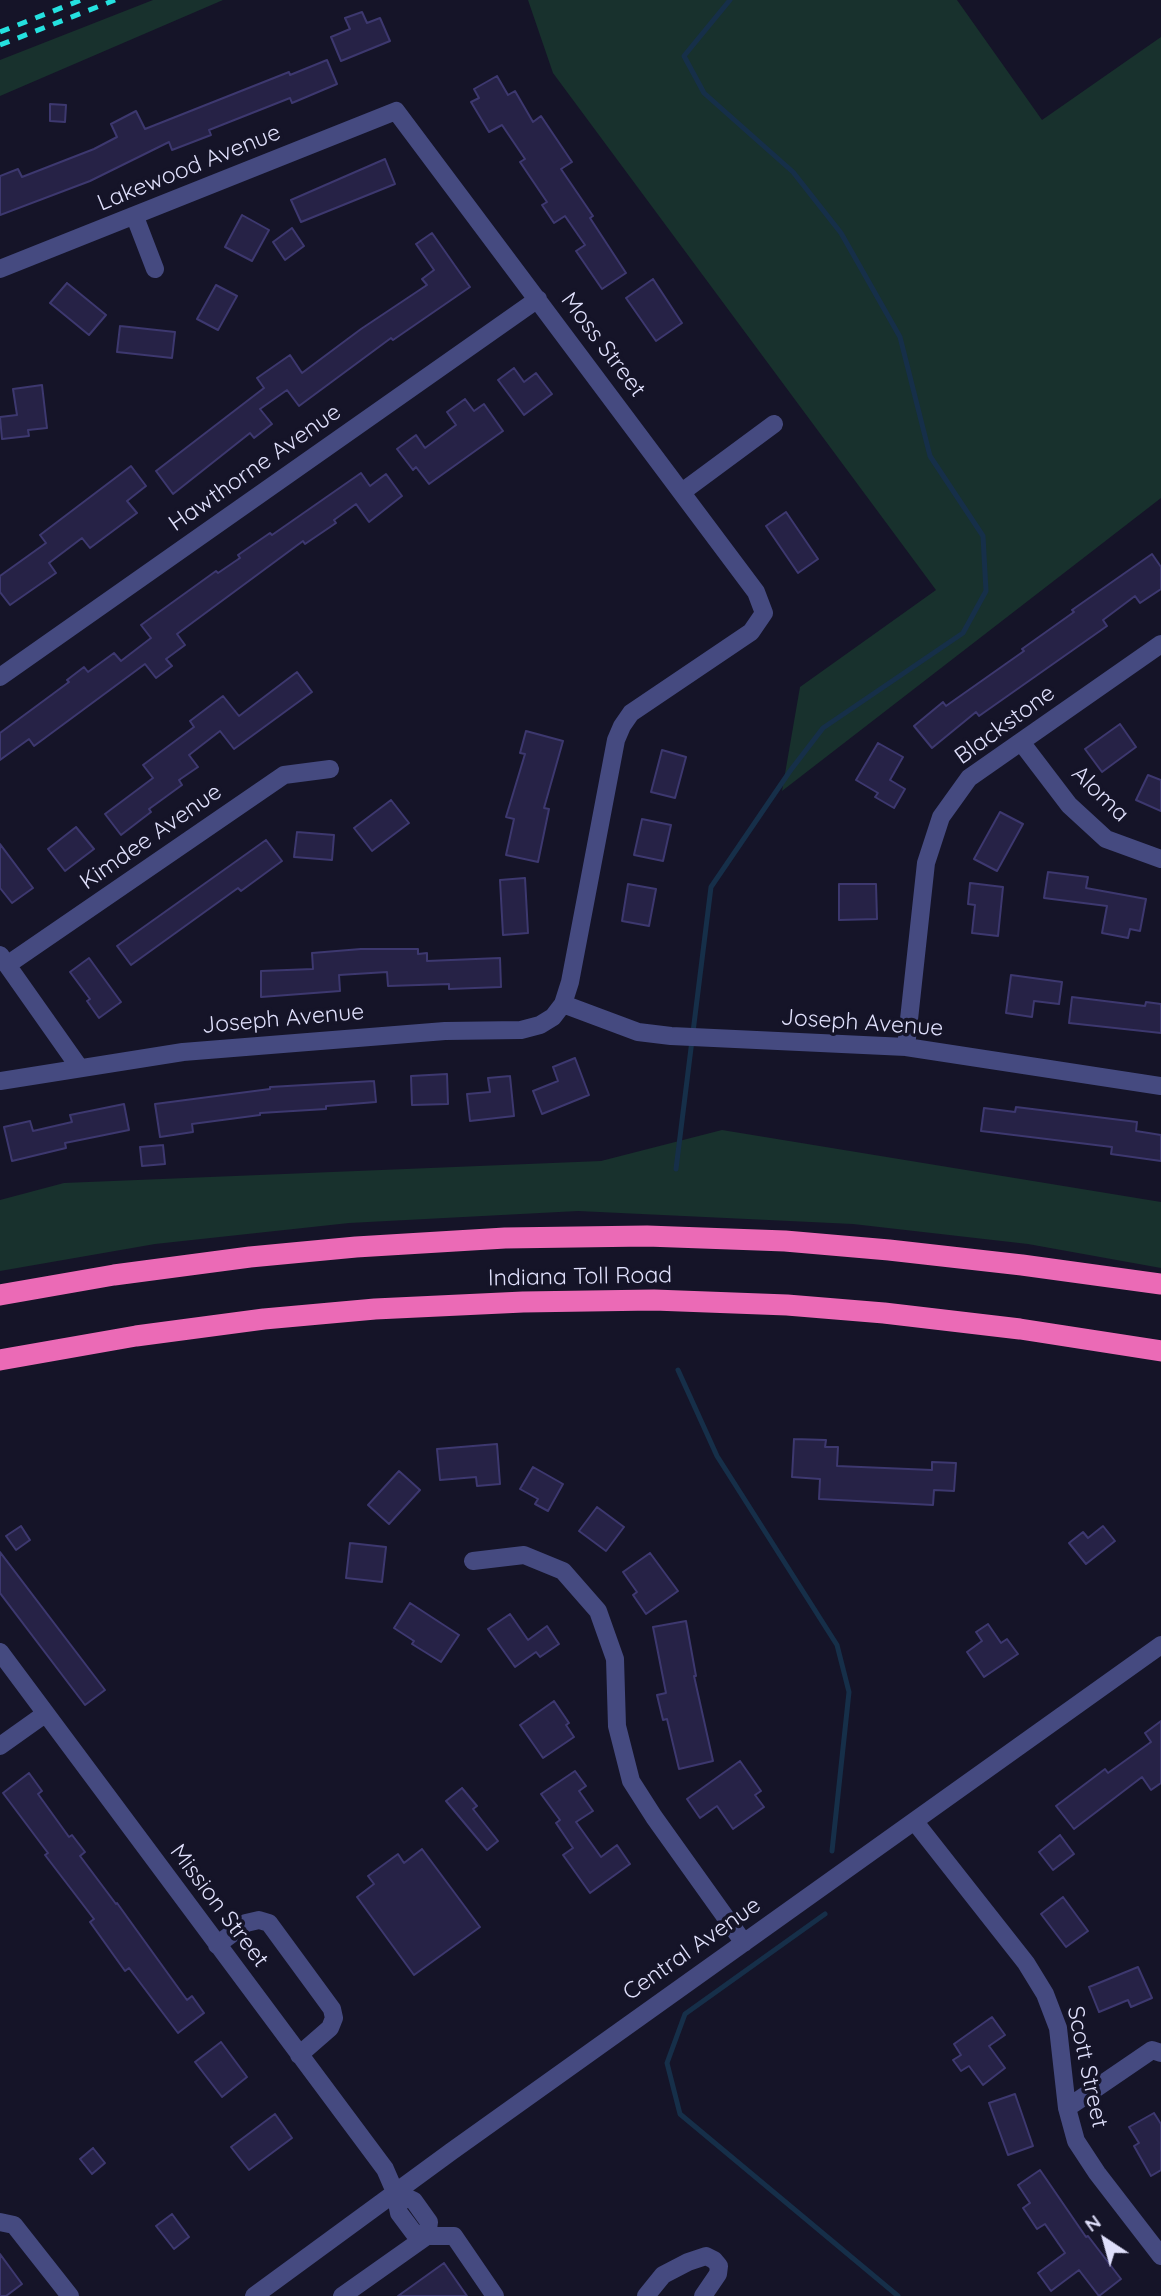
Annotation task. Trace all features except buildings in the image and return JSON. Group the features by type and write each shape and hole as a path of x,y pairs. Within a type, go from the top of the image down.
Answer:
{"highway":[{"name":"Indiana Toll Road","path":"0,1295 127,1273 356,1247 505,1238 647,1236 785,1241 889,1250 1161,1284"},
{"name":"Indiana Toll Road","path":"0,1360 136,1336 264,1319 374,1309 641,1300 884,1313 1020,1329 1161,1351"}],"street":[{"name":"Lakewood Avenue","path":"0,269 397,111"},
{"name":"Moss Street","path":"397,111 756,592 764,613 751,632 631,713 622,726 616,740 563,1004"},
{"path":"135,217 155,269"},
{"name":"Hawthorne Avenue","path":"0,677 538,299"},
{"path":"682,492 774,424"},
{"name":"Blackstone","path":"906,1047 926,863 941,817 969,778 1161,644"},
{"name":"Aloma","path":"1021,741 1069,805 1106,839 1161,859"},
{"name":"Kimdee Avenue","path":"4,960 284,775 330,769"},
{"path":"4,960 79,1067"},
{"name":"Joseph Avenue","path":"0,1081 183,1052 445,1031 521,1030 540,1025 553,1017 563,1004 638,1032 671,1036 906,1047 1161,1086"},
{"path":"472,1561 524,1555 563,1571 598,1611 615,1659 617,1726 631,1781 744,1943"},
{"name":"Central Avenue","path":"254,2296 395,2192 1161,1645"},
{"name":"Mission Street","path":"0,1652 385,2169 395,2192 399,2213 414,2233 427,2236"},
{"path":"0,1746 45,1714"},
{"name":"Scott Street","path":"915,1822 1026,1963 1045,1994 1058,2028 1067,2108 1076,2141 1097,2173 1161,2256"},
{"path":"217,1945 246,1923 259,1920 269,1923 332,2009 334,2018 330,2028 299,2055"},
{"path":"1067,2108 1152,2050 1161,2053"},
{"path":"0,2222 14,2224 70,2296"},
{"path":"342,2296 427,2236 454,2236 495,2296"},
{"path":"646,2296 663,2275 706,2256 715,2260 719,2266 718,2274 703,2296"}],"green space":[{"path":"153,0 223,0 0,96 0,60"},
{"path":"528,0 957,0 1042,120 1161,37 1161,498 782,791 800,687 936,590 553,73"},
{"path":"722,1130 1161,1202 1161,1268 1028,1244 853,1224 578,1211 349,1223 155,1244 0,1271 0,1200 64,1183 601,1161"}],"waterway":[{"path":"676,1169 711,887 790,771 823,728 963,633 986,591 983,536 930,456 900,337 841,233 793,172 704,93 684,56 730,0"},
{"path":"678,1370 717,1456 837,1645 849,1692 832,1851"},
{"path":"825,1914 685,2014 667,2063 680,2114 898,2296"}],"railway":[{"path":"0,32 81,0"},
{"path":"0,45 115,0"}]}
